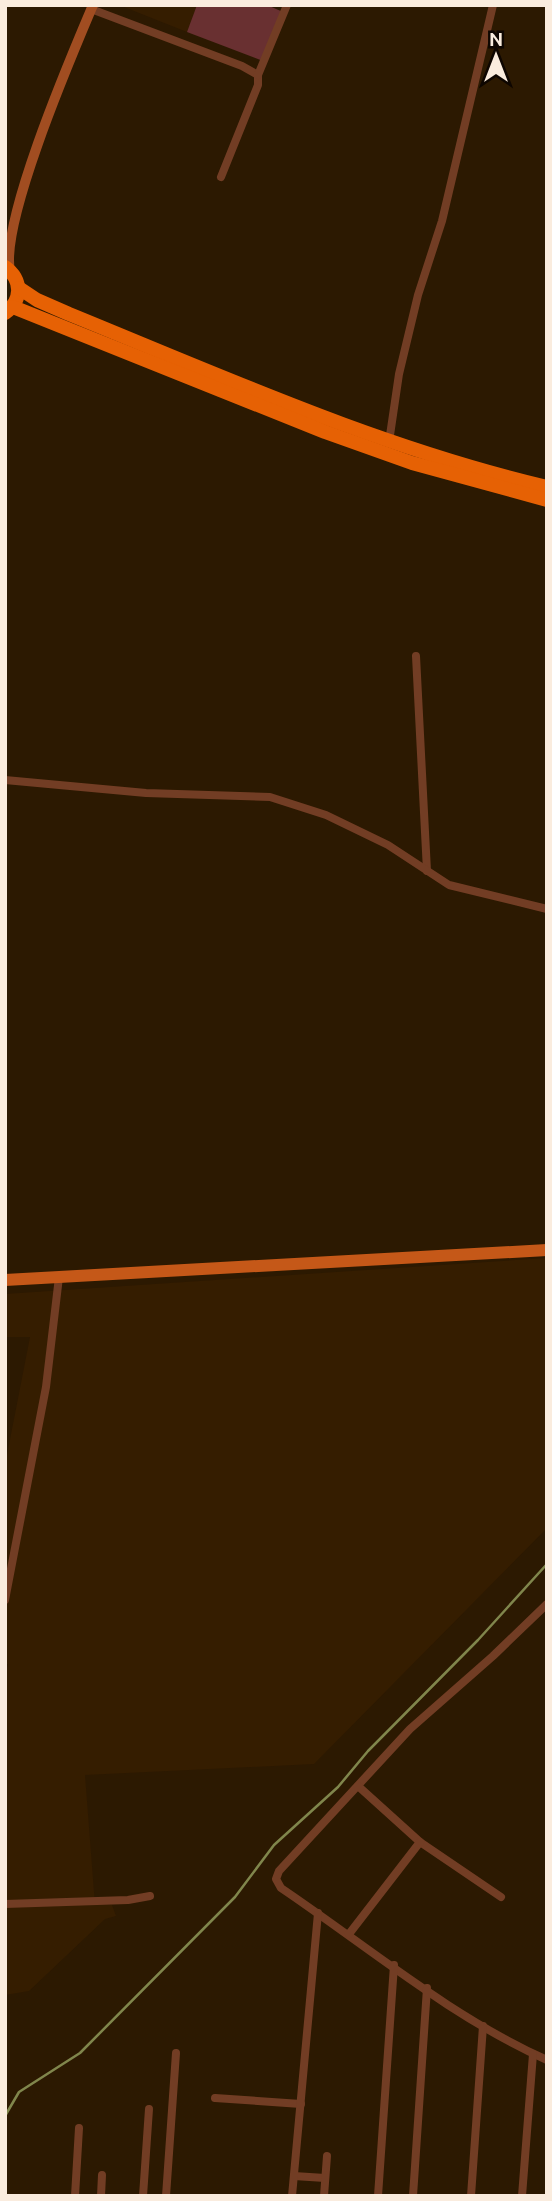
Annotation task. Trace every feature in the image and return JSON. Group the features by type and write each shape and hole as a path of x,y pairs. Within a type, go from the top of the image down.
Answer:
{"highway":[{"path":"8,269 19,288 37,300 328,421 463,466 547,487"},
{"path":"19,288 9,310 412,463 547,500"}],"main road":[{"path":"8,269 11,229 51,108 92,7"},
{"path":"5,240 11,229"},
{"path":"5,1280 547,1250"}],"street":[{"path":"221,177 287,5"},
{"path":"389,442 409,334 442,221 493,5"},
{"path":"92,7 242,66 258,75"},
{"path":"416,656 427,871"},
{"path":"5,780 146,793 270,797 338,821 388,845 449,885 547,909"},
{"path":"5,1600 46,1387 60,1277"},
{"path":"547,1604 410,1729 276,1876 281,1888 427,1988 483,2026 547,2060"},
{"path":"358,1786 419,1842 501,1897"},
{"path":"349,1934 419,1842"},
{"path":"5,1904 128,1900 150,1896"},
{"path":"292,2196 318,1913"},
{"path":"377,2196 394,1965"},
{"path":"413,2196 427,1988"},
{"path":"471,2196 483,2026"},
{"path":"166,2196 176,2053"},
{"path":"522,2196 533,2054"},
{"path":"215,2098 301,2104"},
{"path":"143,2196 149,2109"},
{"path":"75,2196 79,2128"},
{"path":"324,2196 327,2156"},
{"path":"101,2196 102,2175"},
{"path":"294,2176 325,2178"}],"shaded area":[{"path":"119,5 197,5 187,32"},
{"path":"197,5 267,5 283,12 263,61 187,32"},
{"path":"547,1258 547,1528 314,1764 85,1775 95,1905 112,1905 116,1916 105,1919 29,1991 5,1995 5,1678 8,1664 5,1664 5,1465 30,1337 5,1337 5,1294"}],"waterway":[{"path":"5,2116 19,2092 80,2053 235,1897 274,1845 338,1787 368,1751 478,1640 547,1564"}]}
